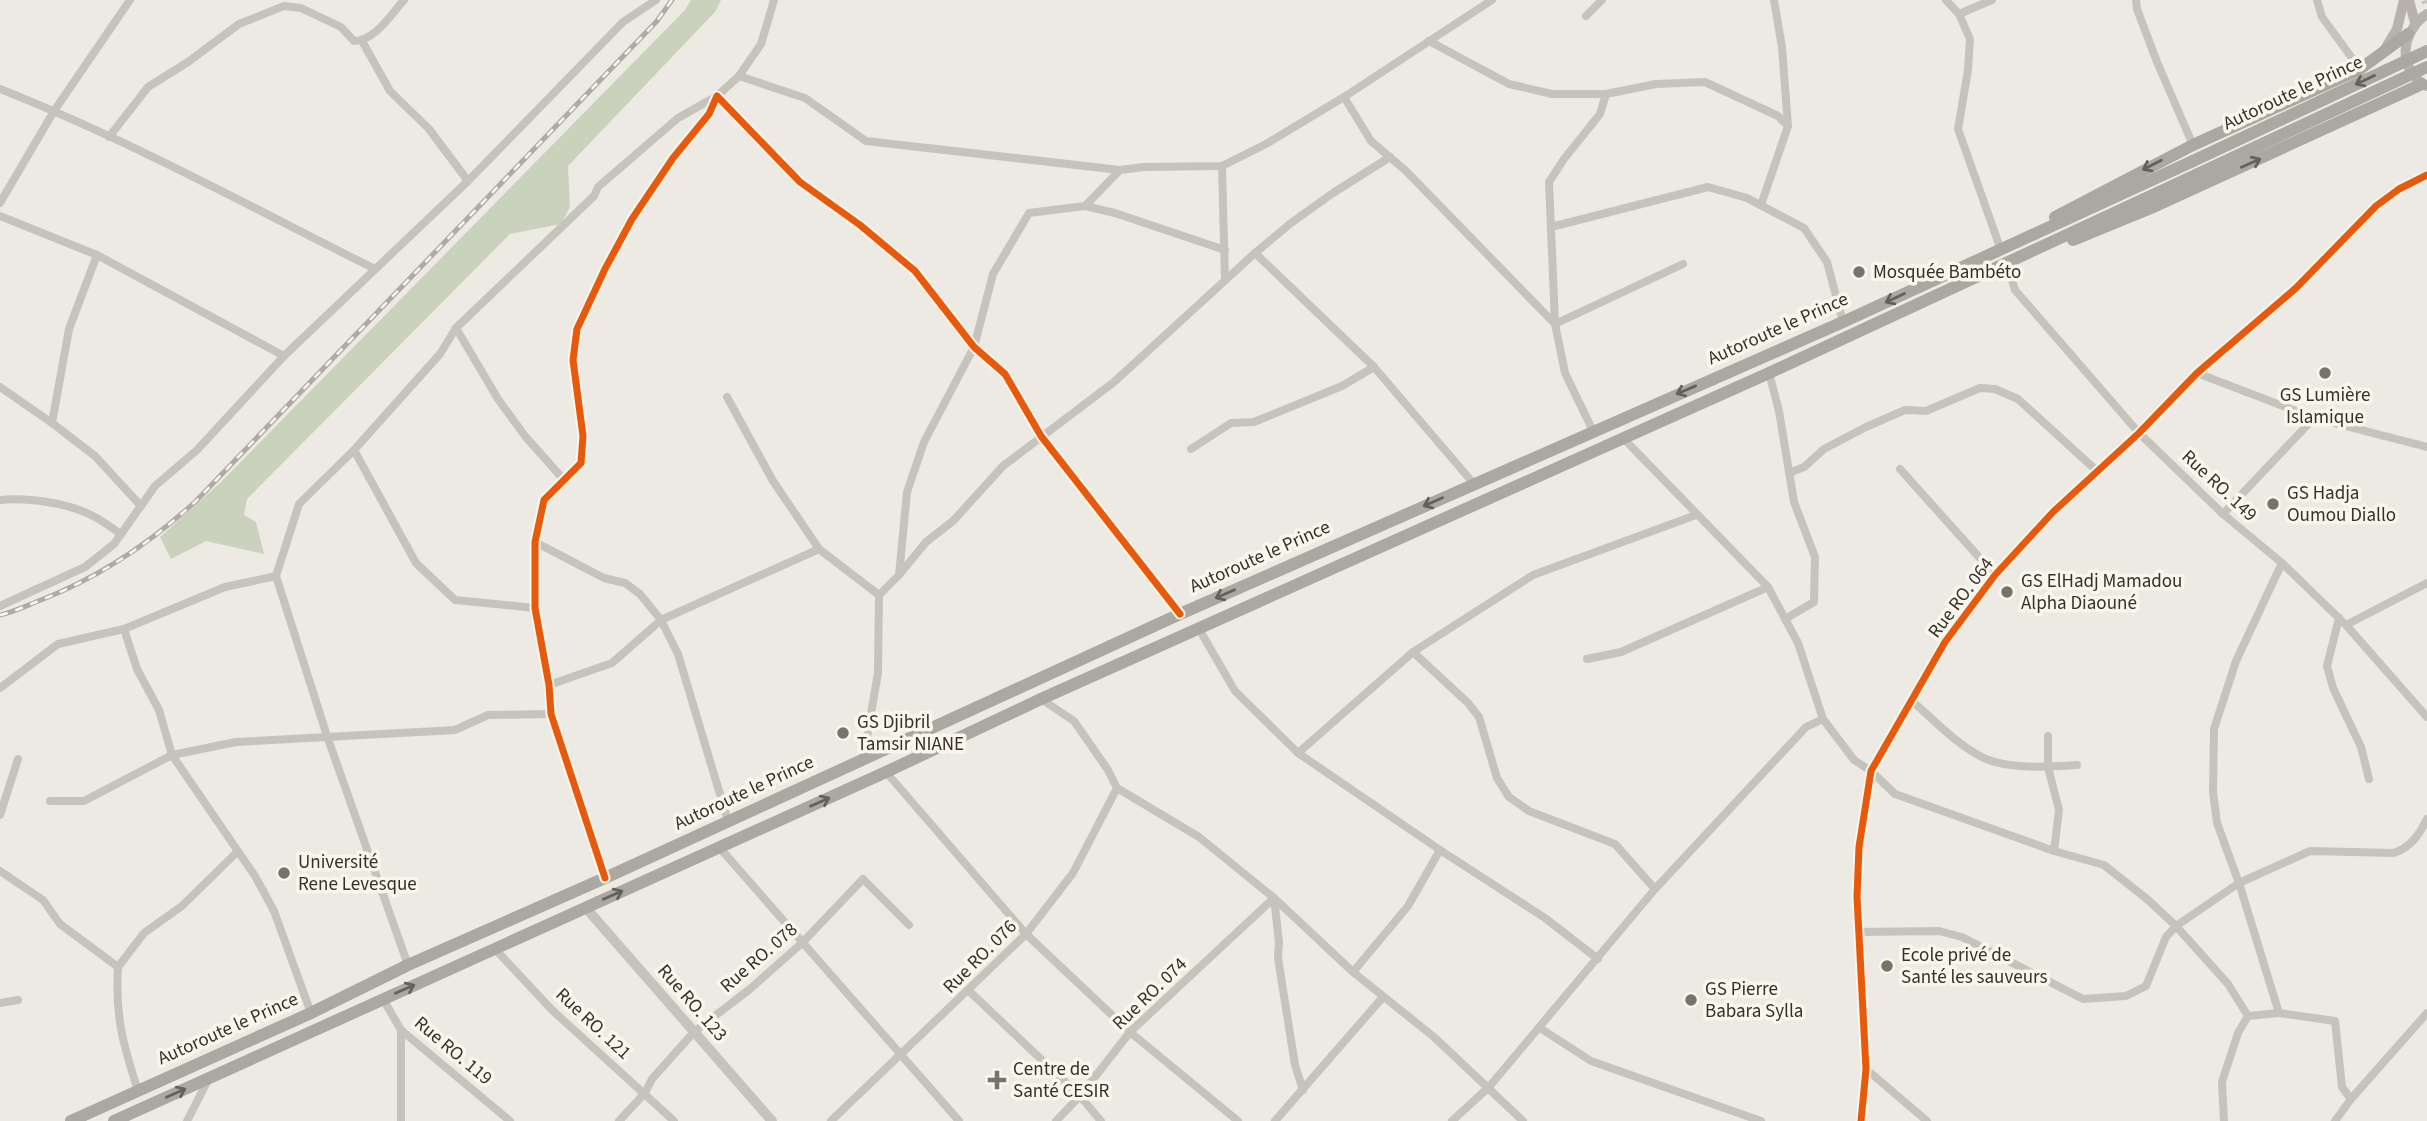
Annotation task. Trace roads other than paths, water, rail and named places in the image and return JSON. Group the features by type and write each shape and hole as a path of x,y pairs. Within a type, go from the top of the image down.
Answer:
{"main road":[{"path":"2382,54 2397,29 2404,0"},
{"path":"2007,264 2151,208 2423,88 2406,62 2405,48 2411,29 2409,0"},
{"path":"2001,250 2066,211 2193,145 2360,69 2382,54 2427,14"},
{"name":"Autoroute le Prince","path":"71,1121 1180,614 1843,322 2427,51"},
{"name":"Autoroute le Prince","path":"114,1121 886,772 1041,699 1769,373 2427,67"}],"street":[{"path":"0,203 54,111 130,0"},
{"path":"109,137 148,87 188,62 239,24 284,6 301,8 341,27 354,41 362,41 372,35 404,0"},
{"path":"0,606 85,567 114,544 155,486 197,450 284,356 468,181 622,22 656,0"},
{"path":"408,965 327,736 276,576 299,504 354,450 440,354 456,328 585,205 598,187 678,118 717,96 739,76 761,44 774,0"},
{"path":"739,76 805,98 866,141 1120,170 1222,166 1266,144 1344,97 1492,0"},
{"path":"1586,16 1602,0"},
{"path":"1761,205 1788,126 1782,47 1774,0"},
{"path":"1946,0 1959,14 1970,39 1968,70 1958,129 2001,250"},
{"path":"1959,14 1993,0"},
{"path":"2136,0 2157,62 2193,145"},
{"path":"2317,0 2322,17 2360,69"},
{"path":"362,41 390,91 429,129 468,181"},
{"path":"1429,41 1509,84 1552,94 1606,94 1656,84 1705,82 1778,116 1788,126"},
{"path":"0,89 109,137 375,269"},
{"path":"1593,430 1565,373 1555,324 1549,182 1600,114 1606,94"},
{"path":"717,96 800,182 860,225 915,271 974,347 1005,374 1041,436 1180,614"},
{"path":"605,878 551,714 550,685 535,608 535,542 544,500 580,463 583,436 573,360 577,329 632,219 673,158 709,114 717,96"},
{"path":"1344,97 1371,141 1555,324"},
{"path":"863,760 878,673 878,595 899,575 926,542 953,521 1003,466 1114,382 1255,253 1333,192 1390,157"},
{"path":"1222,166 1225,281"},
{"path":"1085,206 1120,170"},
{"name":"Rue RO. 064","path":"1861,1121 1866,1069 1859,932 1859,847 1871,771 1945,642 1995,575 2053,512 2139,433 2197,373 2295,288 2376,206 2399,189 2427,175"},
{"path":"1551,227 1708,187 1747,198 1804,228 1827,262 1843,322"},
{"path":"899,575 907,492 924,442 974,347 993,274 1029,213 1085,206 1115,213 1226,250"},
{"path":"0,216 97,255 284,356"},
{"path":"1255,253 1374,367 1474,484"},
{"path":"52,423 69,328 97,255"},
{"path":"1555,324 1683,264"},
{"name":"Rue RO. 149","path":"2007,264 2015,290 2139,433 2223,514 2282,563 2339,618 2427,717"},
{"path":"456,328 498,399 525,436 564,480"},
{"path":"1191,449 1231,423 1254,422 1342,386 1374,367"},
{"path":"1769,373 1779,411 1794,502 1815,557 1814,602 1785,619"},
{"path":"2197,373 2314,418 2427,447"},
{"path":"0,387 95,456 141,506"},
{"path":"1789,473 1804,467 1824,449 1866,427 1905,410 1926,411 1980,388 1995,389 2018,399 2097,471"},
{"path":"727,397 773,481 818,549 878,595"},
{"path":"2223,514 2314,418"},
{"path":"1623,438 1768,587 1798,643 1822,719 1854,760 1871,771 1895,794 2054,851 2104,865 2176,926 2228,984 2248,1016"},
{"path":"354,450 416,563 455,600 535,608"},
{"path":"1899,469 1995,575"},
{"path":"0,500 52,503 91,514 121,534"},
{"path":"1298,753 1413,652 1533,575 1696,515"},
{"path":"535,542 604,578 625,583 640,594 661,620 678,654 728,821"},
{"path":"550,685 612,663 661,620 818,549"},
{"path":"2278,1013 2239,883 2217,822 2213,792 2214,729 2236,661 2282,563"},
{"path":"0,688 58,644 124,629 225,587 276,576"},
{"path":"2346,625 2427,583"},
{"path":"1587,659 1621,652 1768,587"},
{"path":"2339,618 2327,666 2333,688 2361,747 2369,779"},
{"path":"124,629 137,670 159,710 172,755 255,876 274,911 311,1013"},
{"path":"1199,629 1235,691 1298,753 1545,918 1598,958"},
{"path":"1413,652 1468,703 1479,717 1497,778 1509,797 1529,811 1615,844 1656,889"},
{"path":"1041,699 1074,721 1108,770 1117,788 1199,837 1274,898 1353,972 1434,1037 1523,1121"},
{"path":"1912,701 1981,757 2002,763 2048,767 2077,765"},
{"path":"50,801 84,801 172,755 236,743 455,730 488,715 551,714"},
{"path":"1452,1121 1489,1087 1656,889 1806,727 1822,719"},
{"path":"2048,736 2048,767 2059,810 2054,851"},
{"path":"0,815 18,759"},
{"path":"886,772 1027,934 1130,1032 1238,1121"},
{"name":"Rue RO. 076","path":"831,1121 1027,934 1073,873 1117,788"},
{"path":"1859,932 1939,932 1962,937 2083,999 2126,996 2146,986 2166,937 2176,926 2239,883 2310,851 2394,853 2406,848 2420,833 2427,819"},
{"path":"719,847 959,1121"},
{"path":"1353,972 1408,906 1440,850"},
{"path":"138,1091 121,1037 116,999 118,967 144,933 182,906 237,852"},
{"path":"0,871 43,901 60,924 118,967"},
{"name":"Rue RO. 078","path":"619,1121 694,1032 750,989 802,943 863,879 909,925"},
{"path":"1274,898 1278,958 1295,1065 1303,1090"},
{"name":"Rue RO. 074","path":"1056,1121 1080,1096 1130,1032 1274,898"},
{"name":"Rue RO. 123","path":"586,908 772,1121"},
{"name":"Rue RO. 121","path":"494,948 552,1010 674,1121"},
{"path":"968,990 1080,1096 1101,1121"},
{"path":"1275,1121 1383,997"},
{"name":"Rue RO. 119","path":"383,999 401,1030 510,1121"},
{"path":"0,1003 18,1000"},
{"path":"2248,1016 2278,1013 2335,1021 2342,1087 2351,1100"},
{"path":"2335,1121 2427,1013"},
{"path":"2224,1121 2222,1082 2238,1032 2248,1016"},
{"path":"1540,1028 1591,1061 1761,1121"},
{"path":"401,1030 401,1121"},
{"path":"1866,1069 1927,1121"},
{"path":"187,1121 209,1078"}],"railway":[{"path":"0,615 63,591 104,570 142,545 196,501 657,21 672,0"}],"place":[{"name":"Mosquée Bambéto","path":"1859,272"},
{"name":"GS Lumière Islamique","path":"2325,373"},
{"name":"GS Hadja Oumou Diallo","path":"2273,504"},
{"name":"GS ElHadj Mamadou Alpha Diaouné","path":"2007,592"},
{"name":"GS Djibril Tamsir NIANE","path":"843,733"},
{"name":"Université Rene Levesque","path":"284,873"},
{"name":"Ecole privé de Santé les sauveurs","path":"1887,966"},
{"name":"GS Pierre Babara Sylla","path":"1691,1000"},
{"name":"Centre de Santé CESIR","path":"997,1080"}]}
